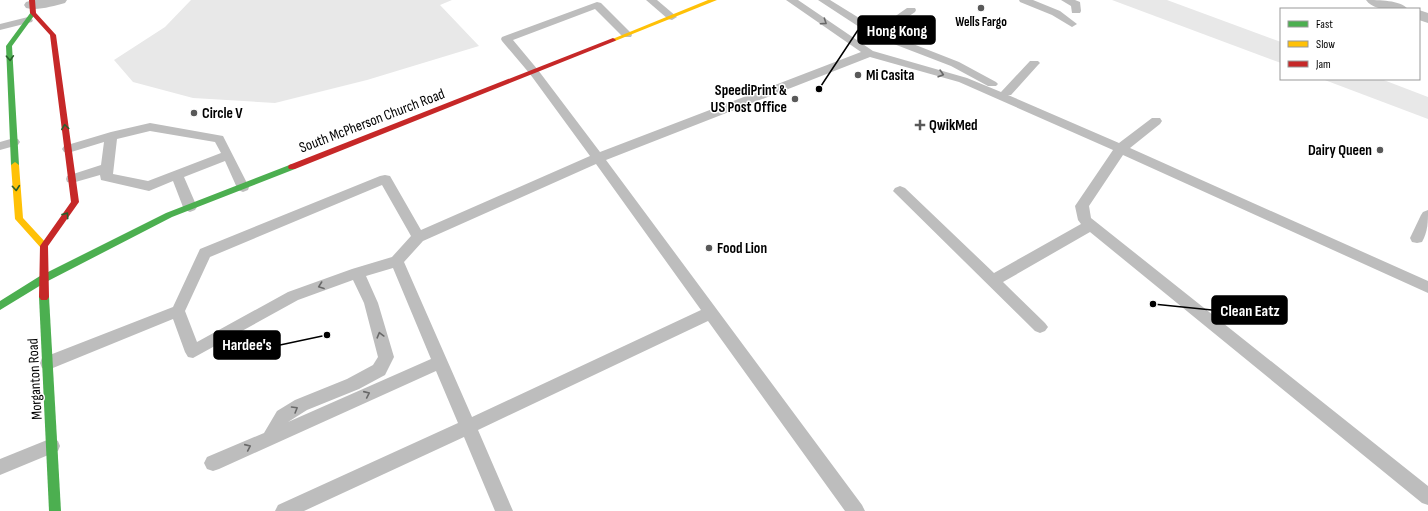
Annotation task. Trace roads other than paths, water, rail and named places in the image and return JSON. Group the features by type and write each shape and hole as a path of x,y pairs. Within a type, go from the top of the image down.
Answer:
{"main road":[{"name":"South McPherson Church Road","path":"0,306 43,279 169,215 714,0"},
{"path":"31,10 53,35 75,202 44,246 19,219 14,142 9,46 31,10"},
{"name":"Morganton Road","path":"44,246 43,279 55,511"}],"street":[{"path":"31,10 59,0"},
{"path":"1374,0 1397,8"}],"lane":[{"path":"651,0 672,17"},
{"path":"792,0 869,53 963,80 1081,131 1428,287"},
{"path":"823,0 877,34 955,64 1081,131"},
{"path":"1024,0 1056,13 1074,10"},
{"path":"1036,0 1074,10"},
{"path":"627,35 597,5 506,39 534,72 598,158 856,511"},
{"path":"0,27 31,10"},
{"path":"877,34 911,10"},
{"path":"178,311 193,352 293,296 357,273 397,261 418,237 598,158 869,53"},
{"path":"1007,92 1034,63"},
{"path":"1156,121 1120,149 1082,206 1085,220 1428,497"},
{"path":"68,149 111,136 150,127 219,139 243,187"},
{"path":"111,136 106,177 149,186 228,155"},
{"path":"0,146 14,142"},
{"path":"72,179 107,168"},
{"path":"176,175 190,208"},
{"path":"48,363 178,311 205,253 384,179 418,237"},
{"path":"900,191 1040,327"},
{"path":"1417,238 1428,215"},
{"path":"993,281 1091,225"},
{"path":"397,261 504,511"},
{"path":"270,437 283,416 301,405 353,384 379,370 386,357 371,303 357,273"},
{"path":"284,511 468,427 710,313"},
{"path":"213,463 441,362"},
{"path":"0,467 52,446"}],"place":[{"name":"Wells Fargo","path":"981,8"},
{"name":"Mi Casita","path":"858,75"},
{"name":"Hong Kong","path":"819,89"},
{"name":"SpeediPrint & US Post Office","path":"795,99"},
{"name":"Circle V","path":"194,113"},
{"name":"QwikMed","path":"920,125"},
{"name":"Dairy Queen","path":"1380,150"},
{"name":"Food Lion","path":"709,248"},
{"name":"Clean Eatz","path":"1153,304"},
{"name":"Hardee's","path":"327,335"}]}
